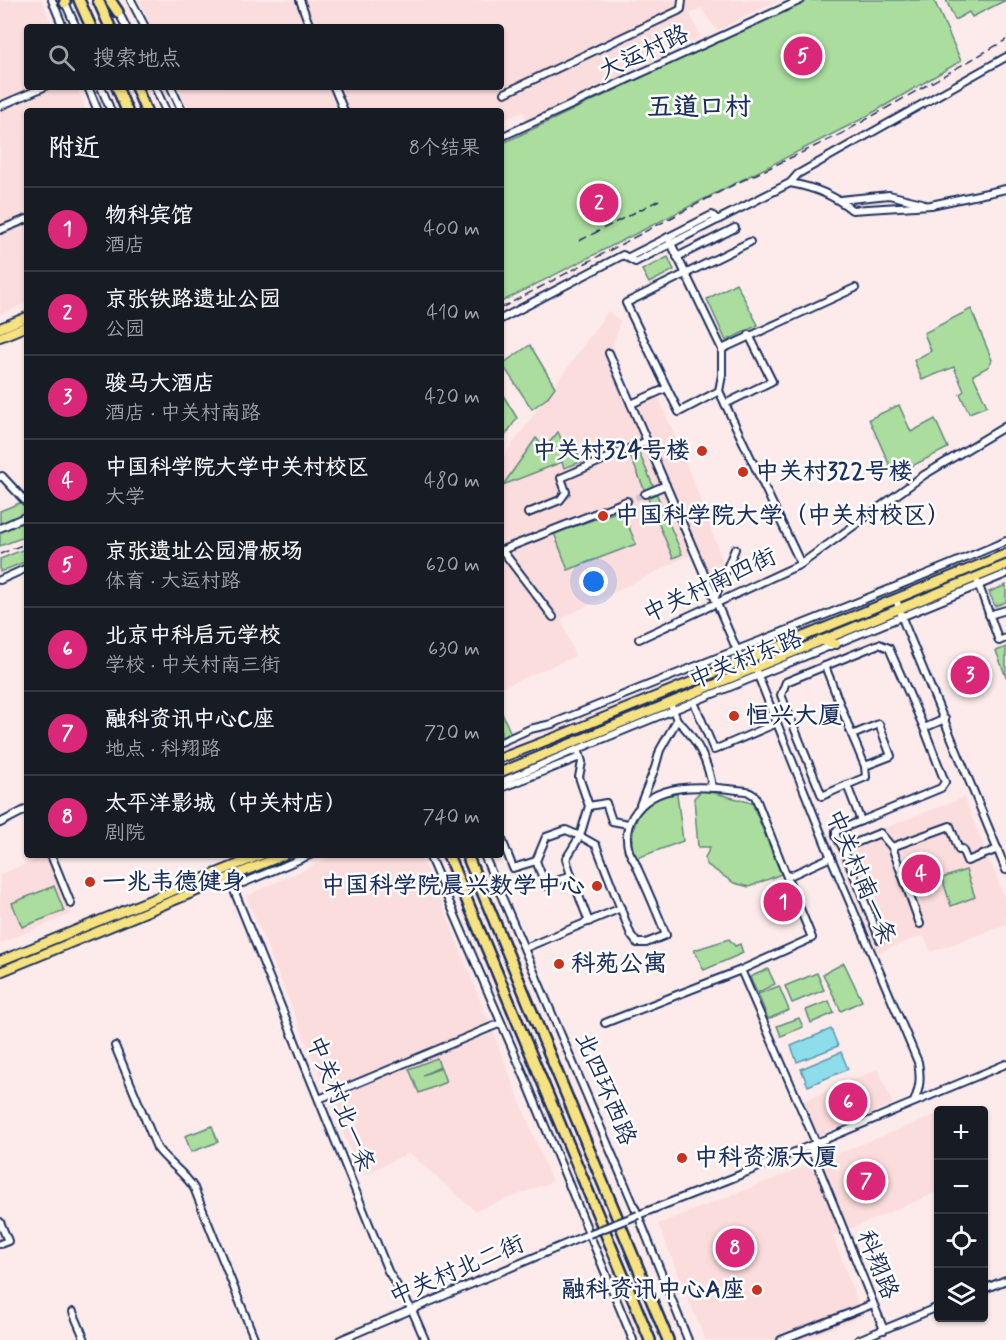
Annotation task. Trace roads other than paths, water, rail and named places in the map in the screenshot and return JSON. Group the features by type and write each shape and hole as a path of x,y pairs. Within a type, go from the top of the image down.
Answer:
{"highway":[{"path":"79,0 90,24"},
{"path":"98,0 109,24"},
{"path":"111,0 118,12"},
{"path":"118,90 126,108"},
{"path":"137,90 145,108"},
{"path":"449,858 650,1340"},
{"name":"北四环西路","path":"468,858 668,1340"}],"main road":[{"path":"0,328 24,318"},
{"path":"0,337 24,327"},
{"name":"中关村东路","path":"504,757 1006,554"},
{"name":"中关村东路","path":"504,770 1006,565"},
{"path":"820,640 836,644"},
{"path":"0,960 254,858"},
{"path":"0,972 277,858"}],"street":[{"path":"52,0 62,24"},
{"path":"131,0 143,24"},
{"path":"300,0 309,24"},
{"path":"505,93 678,11 682,0"},
{"name":"大运村路","path":"504,136 801,0"},
{"path":"65,1 75,24"},
{"path":"118,12 124,24"},
{"path":"504,318 622,255 635,262 672,245 790,183 798,174 1006,57"},
{"path":"0,106 38,90"},
{"path":"89,90 97,108"},
{"path":"102,90 110,108"},
{"path":"156,90 165,108"},
{"path":"172,90 181,108"},
{"path":"335,90 343,108"},
{"path":"790,183 808,186 840,200 852,210 931,205 1006,189"},
{"path":"840,200 889,195 931,205"},
{"path":"629,257 712,215 718,220"},
{"path":"0,230 24,220"},
{"path":"677,257 735,228"},
{"path":"668,237 722,349 723,375 719,391 801,564"},
{"path":"719,391 679,412 626,303 750,242"},
{"path":"722,349 855,288"},
{"path":"725,404 772,381 749,336"},
{"path":"609,353 742,662"},
{"path":"632,404 667,388"},
{"name":"中关村南四街","path":"639,639 716,600 801,564 924,475 1006,426"},
{"path":"528,513 564,497 566,492 561,478 647,441"},
{"path":"0,477 2,476 24,500"},
{"path":"645,494 666,485"},
{"path":"504,549 627,501"},
{"path":"0,528 24,517"},
{"name":"中关村东路","path":"504,741 530,729 552,724 883,593 1006,541"},
{"path":"716,600 735,549"},
{"path":"504,553 553,616"},
{"path":"0,580 24,569"},
{"name":"中关村东路","path":"504,781 1006,574"},
{"path":"976,577 999,641 1006,638"},
{"path":"896,599 1006,870"},
{"path":"989,615 1006,610"},
{"path":"825,666 864,766 866,777 822,796 781,696 786,682 825,666 879,644 889,648 945,782 941,788 836,831 880,940"},
{"name":"中关村南一条","path":"754,667 830,855 918,1062 921,1077 914,1102"},
{"path":"669,701 677,720 698,747 710,772 712,788"},
{"path":"694,702 714,750 777,723"},
{"path":"924,728 945,719"},
{"path":"571,875 546,886 536,861 546,837 566,830 596,845 637,943 646,943 666,935 652,898 629,852 627,832 628,824 640,805 655,768 660,750 677,720"},
{"path":"852,735 879,724 891,756 864,766"},
{"path":"578,749 582,762 579,777 589,806 580,836 567,859 589,922"},
{"path":"504,787 580,757"},
{"path":"847,785 861,821"},
{"path":"605,1023 741,970 812,938 756,796 747,791 684,787 657,794 640,805"},
{"path":"589,806 606,803 612,821 628,824"},
{"path":"0,823 24,811"},
{"path":"892,847 950,826 959,850 962,849 967,861 998,849"},
{"path":"787,877 830,855 841,845 880,833 892,847 920,924"},
{"path":"504,845 513,868 536,861"},
{"path":"52,858 71,904"},
{"path":"229,878 243,883 303,858"},
{"path":"430,858 633,1340"},
{"name":"北四环西路","path":"485,858 638,1215 688,1340"},
{"name":"中关村北一条","path":"229,878 388,1271 412,1310 425,1340"},
{"path":"525,948 621,908"},
{"name":"科翔路","path":"741,970 813,1145 884,1330"},
{"path":"319,1100 501,1023"},
{"path":"115,1046 153,1141 161,1154 186,1176 194,1188 255,1340"},
{"name":"中关村北二街","path":"340,1340 589,1234 813,1145 1006,1064"},
{"path":"0,1222 8,1241 0,1244"},
{"path":"988,1287 1006,1280"},
{"path":"782,1340 873,1304"},
{"path":"858,1340 934,1309"},
{"path":"73,1312 85,1340"}],"water":[{"path":"831,1029 838,1046 797,1062 791,1046"},
{"path":"841,1052 848,1069 808,1086 801,1069"}],"tunnel":[{"path":"627,501 645,494"}],"railway":[{"path":"504,306 733,185 841,134 1006,40"},
{"path":"579,241 661,199"},
{"path":"0,554 24,544"}],"place":[{"name":"京张遗址公园滑板场","path":"803,56"},
{"name":"京张铁路遗址公园","path":"599,203"},
{"name":"中关村324号楼","path":"702,451"},
{"name":"中关村322号楼","path":"743,472"},
{"name":"中国科学院大学（中关村校区）","path":"603,516"},
{"name":"骏马大酒店","path":"970,675"},
{"name":"恒兴大厦","path":"734,716"},
{"name":"中国科学院大学中关村校区","path":"921,874"},
{"name":"一兆韦德健身","path":"90,882"},
{"name":"中国科学院晨兴数学中心","path":"597,886"},
{"name":"物科宾馆","path":"783,902"},
{"name":"科苑公寓","path":"559,964"},
{"name":"北京中科启元学校","path":"848,1102"},
{"name":"中科资源大厦","path":"682,1158"},
{"name":"融科资讯中心C座","path":"866,1181"},
{"name":"太平洋影城（中关村店）","path":"735,1248"},
{"name":"融科资讯中心A座","path":"757,1290"}],"district":[{"name":"五道口村","path":"699,108"}]}
